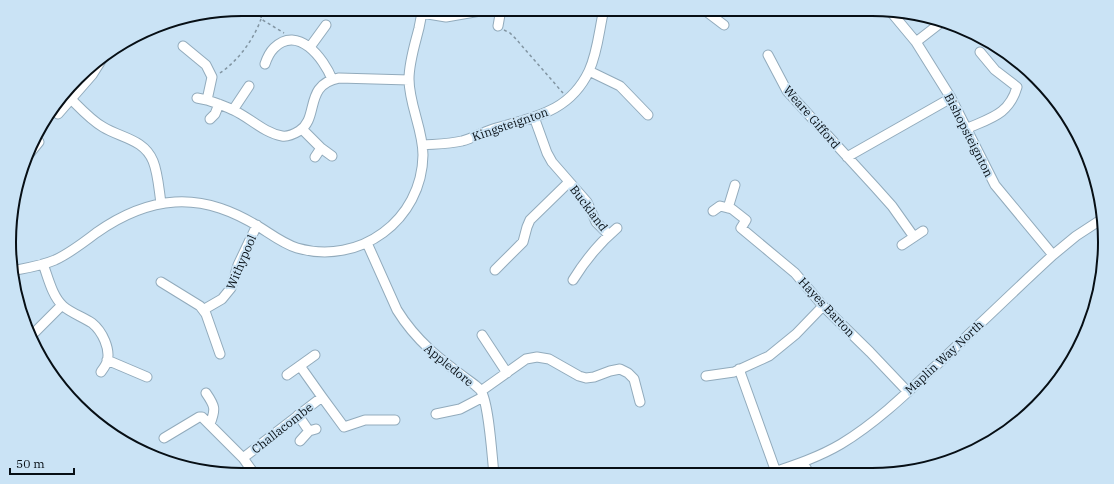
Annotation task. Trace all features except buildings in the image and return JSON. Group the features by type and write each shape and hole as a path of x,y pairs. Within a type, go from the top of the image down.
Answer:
{"street":[{"path":"18,269 43,264 67,253 132,211 161,203 192,202 212,205 228,210 290,245 310,250 333,251 351,248 367,243 389,229 405,212 411,202 420,179 422,145 412,105 409,80 410,61 421,16"},
{"path":"498,26 500,16"},
{"name":"Kingsteignton","path":"422,145 463,141 492,129 547,113 568,98 589,71 598,44 603,16"},
{"path":"712,16 724,25"},
{"name":"Bishopsteignton","path":"895,17 916,42 951,98 995,185 1053,255"},
{"path":"310,47 326,25"},
{"path":"916,42 937,26"},
{"path":"264,64 275,46 285,41 295,41 310,47 322,60 332,79"},
{"path":"183,46 206,65 212,77 207,100"},
{"path":"966,129 1003,111 1013,99 1017,87 995,70 980,52"},
{"name":"Weare Gifford","path":"768,55 787,91 892,206 914,237"},
{"path":"59,110 71,99 95,71"},
{"path":"589,71 620,86 648,115"},
{"path":"197,98 219,104 233,110 277,135 284,136 292,135 302,129 308,119 314,98 318,91 326,82 332,79 409,80"},
{"path":"233,110 249,86"},
{"name":"Weare Gifford","path":"847,157 951,98"},
{"path":"71,99 104,128 136,142 148,153 153,160 161,203"},
{"path":"210,119 215,114 219,104"},
{"name":"Buckland","path":"534,117 547,153 552,162 587,202 596,222 609,235"},
{"path":"302,129 321,148 332,156"},
{"path":"315,157 321,148"},
{"name":"Buckland","path":"495,270 523,242 526,227 530,220 569,182"},
{"path":"713,211 720,206 728,208 735,185"},
{"name":"Hayes Barton","path":"728,208 732,209 746,220 741,228 795,273 823,306 908,392"},
{"name":"Maplin Way North","path":"787,468 803,463 856,435 890,409 1053,255 1076,236 1098,224"},
{"name":"Withypool","path":"204,310 222,299 231,288 238,265 257,225"},
{"name":"Buckland","path":"574,280 587,258 601,242 617,228"},
{"path":"902,245 923,231"},
{"name":"Appledore","path":"367,243 403,320 430,351 475,384 482,394 493,468"},
{"path":"43,264 54,291 62,305 92,324 99,331 107,348 107,360 101,372"},
{"path":"161,282 204,310 220,354"},
{"path":"35,332 62,305"},
{"path":"706,376 734,372 769,356 796,334 823,306"},
{"path":"482,336 507,373"},
{"path":"287,375 315,355"},
{"path":"436,414 460,409 482,394 526,359 537,357 549,359 579,376 586,378 620,369 628,373 634,379 640,402"},
{"path":"107,360 147,377"},
{"name":"Challacombe","path":"300,366 344,428 365,420 395,420"},
{"path":"739,369 773,468"},
{"path":"164,438 199,417 202,417 208,422 214,413 214,407 206,393"},
{"name":"Challacombe","path":"243,458 322,397"},
{"path":"298,415 312,430 300,441"},
{"name":"Challacombe","path":"208,422 243,458 250,468"},
{"path":"803,463 806,468"}],"path":[{"path":"212,77 223,71 233,62 249,42 262,19 286,34"},
{"path":"498,26 510,33 568,98"}]}
